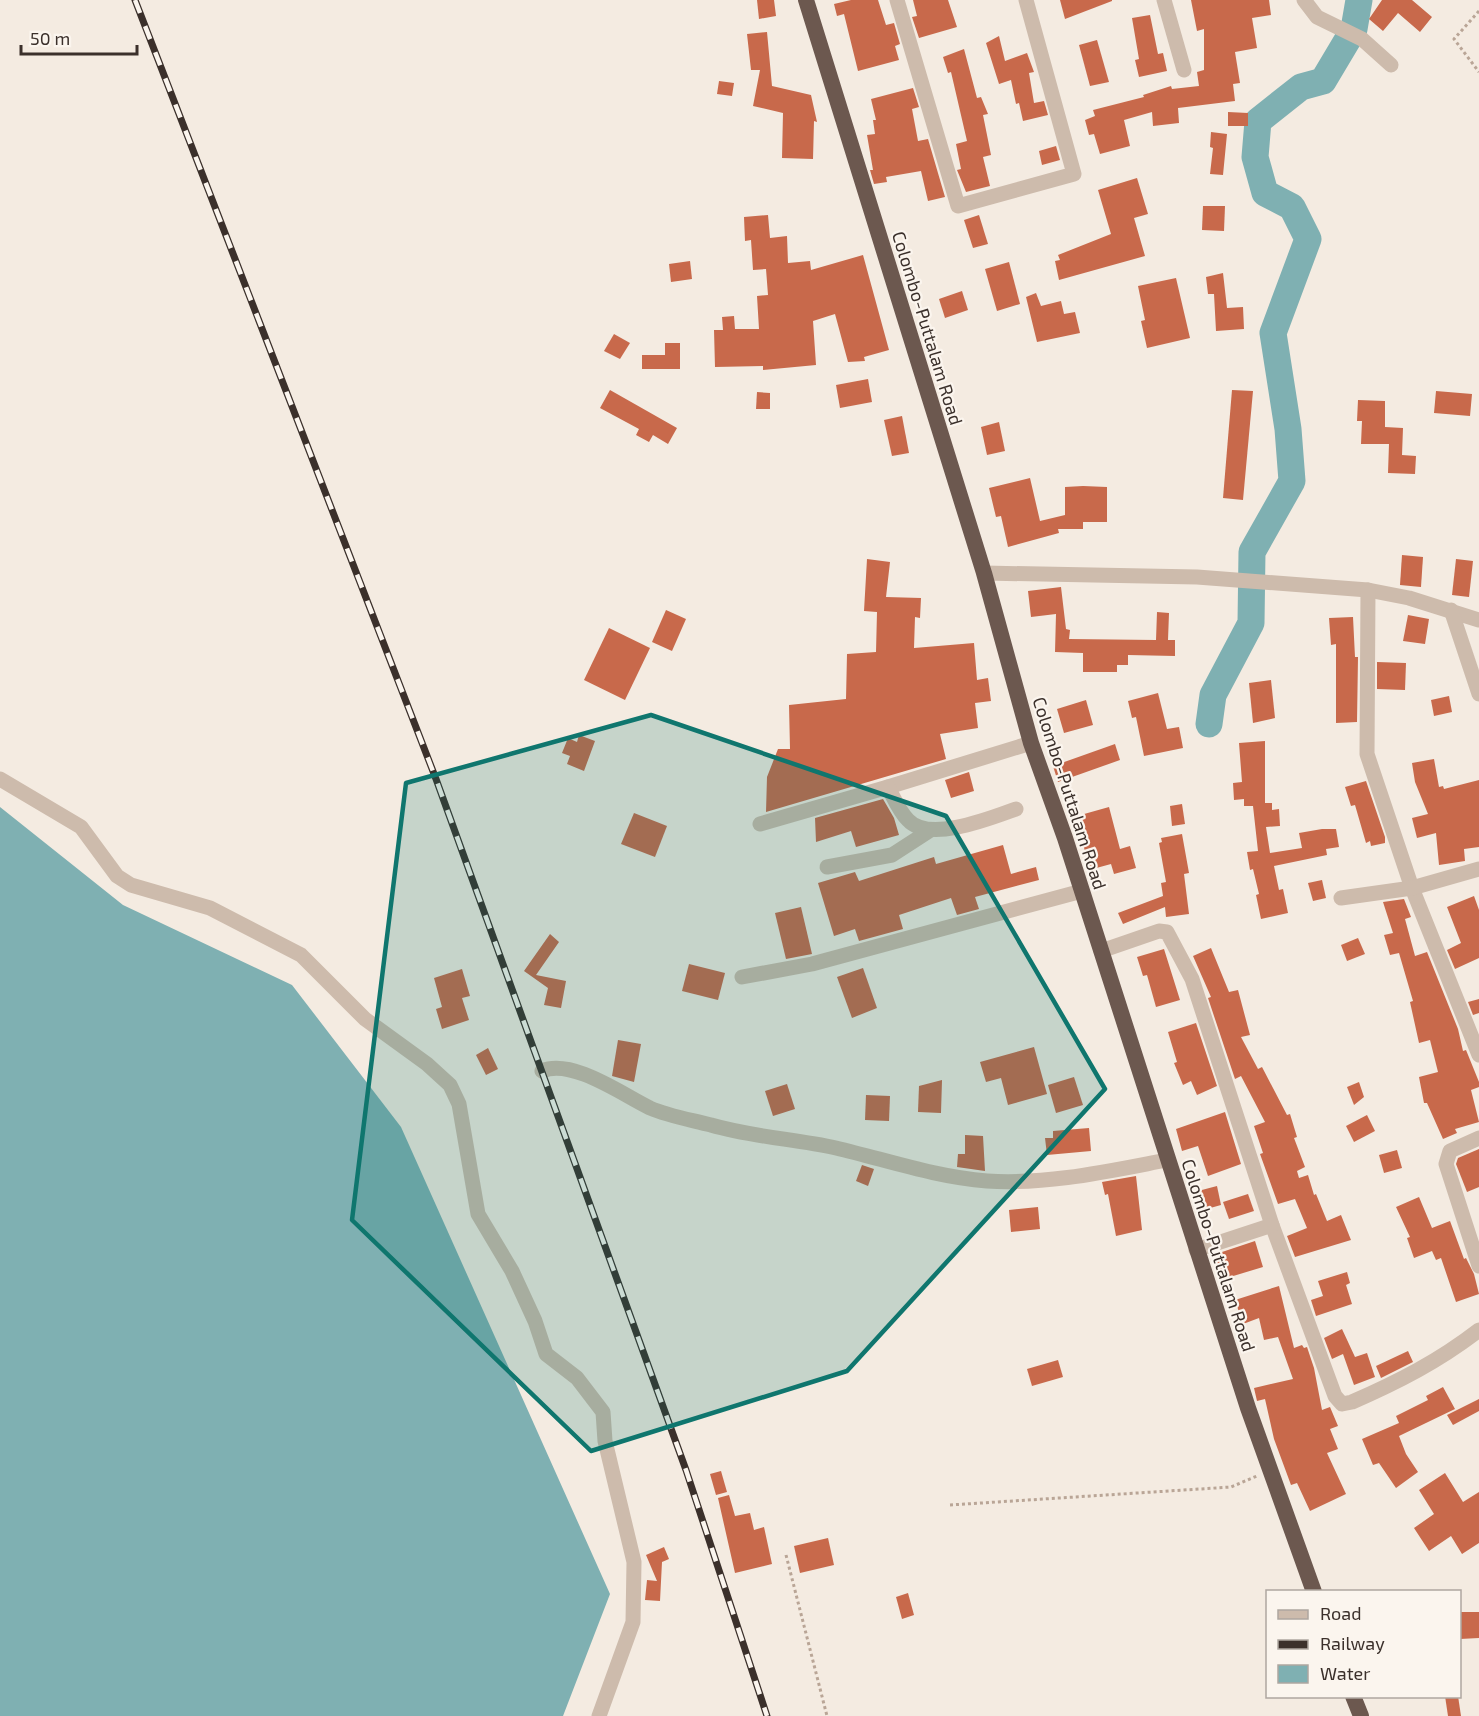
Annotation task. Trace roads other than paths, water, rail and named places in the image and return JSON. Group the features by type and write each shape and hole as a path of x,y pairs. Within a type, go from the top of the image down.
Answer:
{"highway":[{"name":"Colombo-Puttalam Road","path":"807,0 984,573 1031,744 1082,891 1196,1250 1270,1471 1313,1590"},
{"path":"1354,1698 1361,1716"}],"street":[{"path":"897,0 958,206 1074,174 1026,0"},
{"path":"1164,0 1184,70"},
{"path":"1304,0 1317,17 1362,39 1391,66"},
{"path":"984,573 1197,577 1368,590 1409,598 1479,620"},
{"path":"1368,590 1367,754 1412,888 1479,1055"},
{"path":"1450,610 1479,694"},
{"path":"760,824 1031,744"},
{"path":"0,779 81,827 117,876 210,908 301,955 365,1019 427,1064 450,1085 459,1104 478,1214 512,1271 535,1321 546,1354 577,1378 603,1412 605,1441 634,1562 633,1622 599,1716"},
{"path":"888,788 908,821 929,831"},
{"path":"827,867 892,855 929,831 981,822 1016,809"},
{"path":"1341,898 1412,888 1479,869"},
{"path":"742,977 812,964 1082,891"},
{"path":"1101,951 1159,931 1167,932 1173,939 1192,979 1272,1225 1335,1396 1342,1404 1352,1402 1411,1376 1450,1353 1479,1330"},
{"path":"542,1071 551,1067 579,1073 620,1090 651,1109 714,1126 838,1149 906,1167 988,1181 1065,1178 1167,1160"},
{"path":"1479,1138 1450,1151 1446,1164 1479,1266"},
{"path":"1196,1250 1272,1225"}],"water":[{"path":"0,807 123,905 292,985 401,1127 610,1594 563,1716 0,1716"}],"waterway":[{"path":"1209,724 1213,695 1251,623 1252,552 1292,481 1288,429 1273,333 1308,239 1292,207 1265,193 1255,157 1258,121 1301,87 1323,81 1354,29 1359,0"}],"railway":[{"path":"135,0 436,779 686,1470 767,1716"}]}
